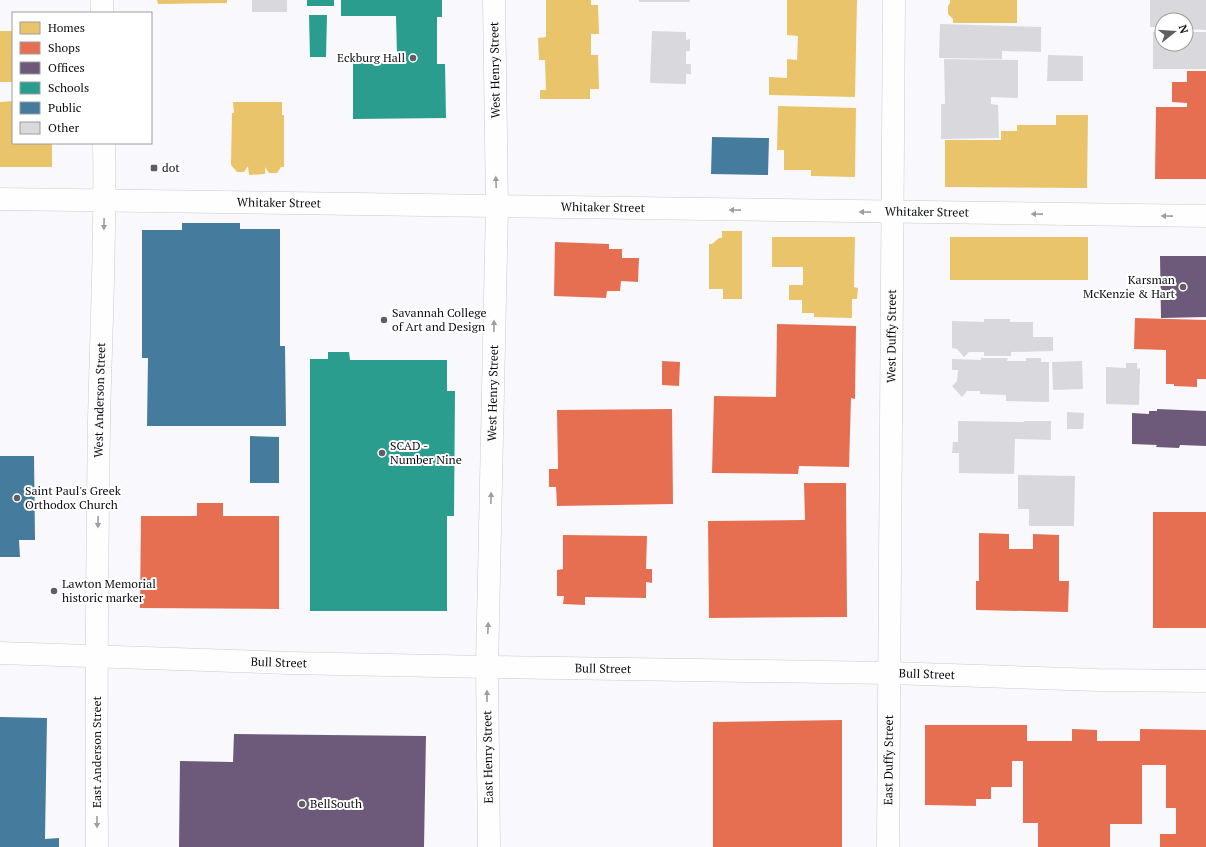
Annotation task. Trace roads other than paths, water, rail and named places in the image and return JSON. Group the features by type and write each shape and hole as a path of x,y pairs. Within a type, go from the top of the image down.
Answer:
{"main road":[{"path":"102,0 102,12"},
{"name":"West Henry Street","path":"487,667 497,206 494,0"},
{"name":"West Duffy Street","path":"890,673 894,0"},
{"name":"West Anderson Street","path":"97,657 99,422 105,200 104,144"},
{"name":"Whitaker Street","path":"0,199 1206,216"},
{"name":"Bull Street","path":"0,653 97,657 487,667 890,673 1090,680 1206,681"},
{"name":"East Anderson Street","path":"97,657 97,847"},
{"name":"East Henry Street","path":"487,667 489,847"},
{"name":"East Duffy Street","path":"888,847 888,715 890,673"}],"place":[{"name":"Eckburg Hall","path":"413,58"},
{"name":"dot","path":"154,168"},
{"name":"Karsman McKenzie & Hart","path":"1183,287"},
{"name":"Savannah College of Art and Design","path":"384,320"},
{"name":"SCAD - Number Nine","path":"382,453"},
{"name":"Saint Paul's Greek Orthodox Church","path":"17,498"},
{"name":"Lawton Memorial historic marker","path":"54,591"},
{"name":"BellSouth","path":"302,804"}]}
